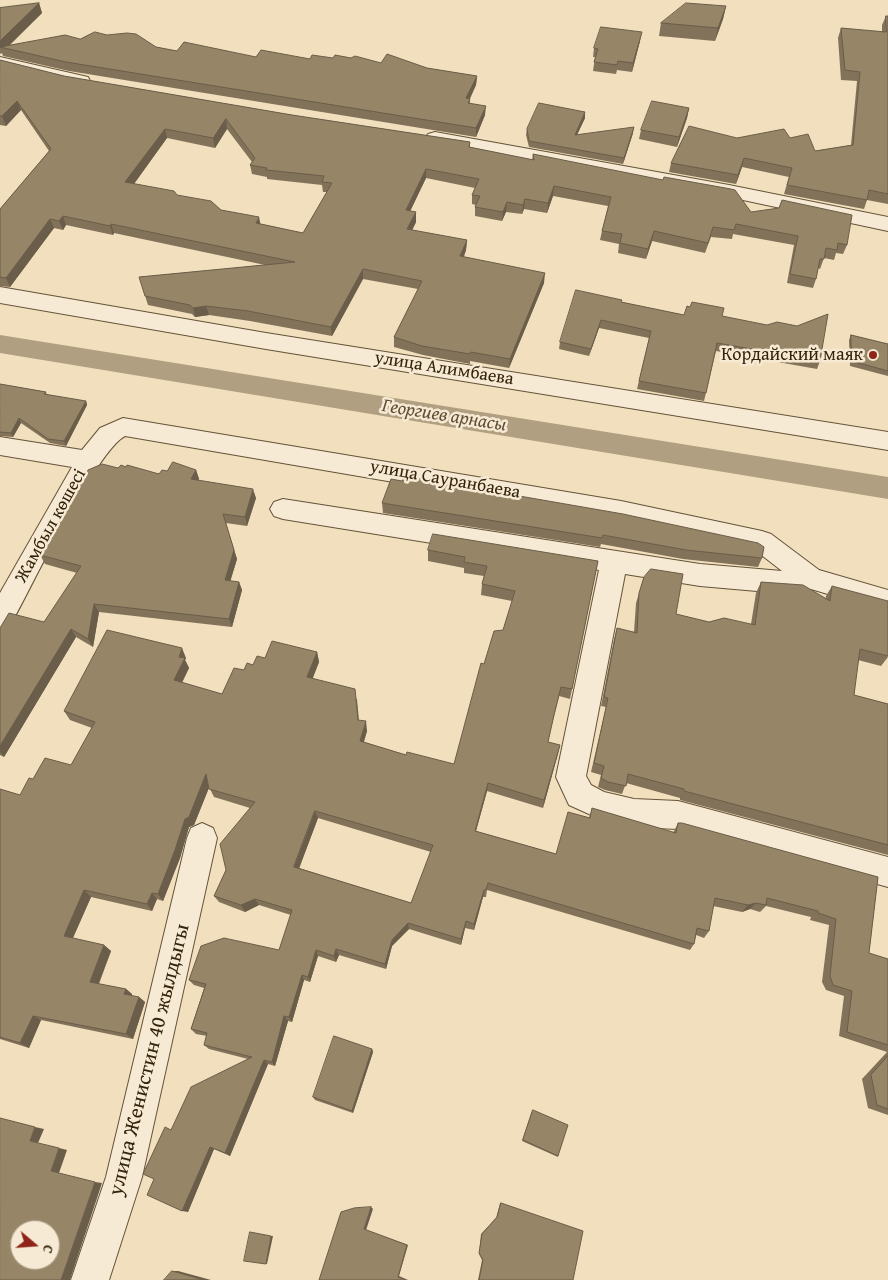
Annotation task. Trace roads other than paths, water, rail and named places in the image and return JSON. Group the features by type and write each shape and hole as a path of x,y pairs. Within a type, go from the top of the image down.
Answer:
{"street":[{"path":"0,62 36,69 67,78 102,84"},
{"path":"413,135 729,191 888,224"},
{"name":"улица Алимбаева","path":"0,295 276,342 888,441"},
{"name":"улица Сауранбаева","path":"88,460 109,434 123,427 146,429 621,511 762,541 811,578 888,600"},
{"path":"0,446 88,460"},
{"name":"Жамбыл көшесі","path":"0,618 88,460"},
{"path":"283,509 614,563 700,575 780,582 811,578"},
{"path":"614,563 571,777 580,795 600,805 634,813 678,815 888,872"},
{"name":"улица Женистин 40 жылдыгы","path":"90,1280 124,1177 202,838"}],"waterway":[{"name":"Георгиев арнасы","path":"0,344 888,488"}],"place":[{"name":"Кордайский маяк","path":"873,355"}]}
